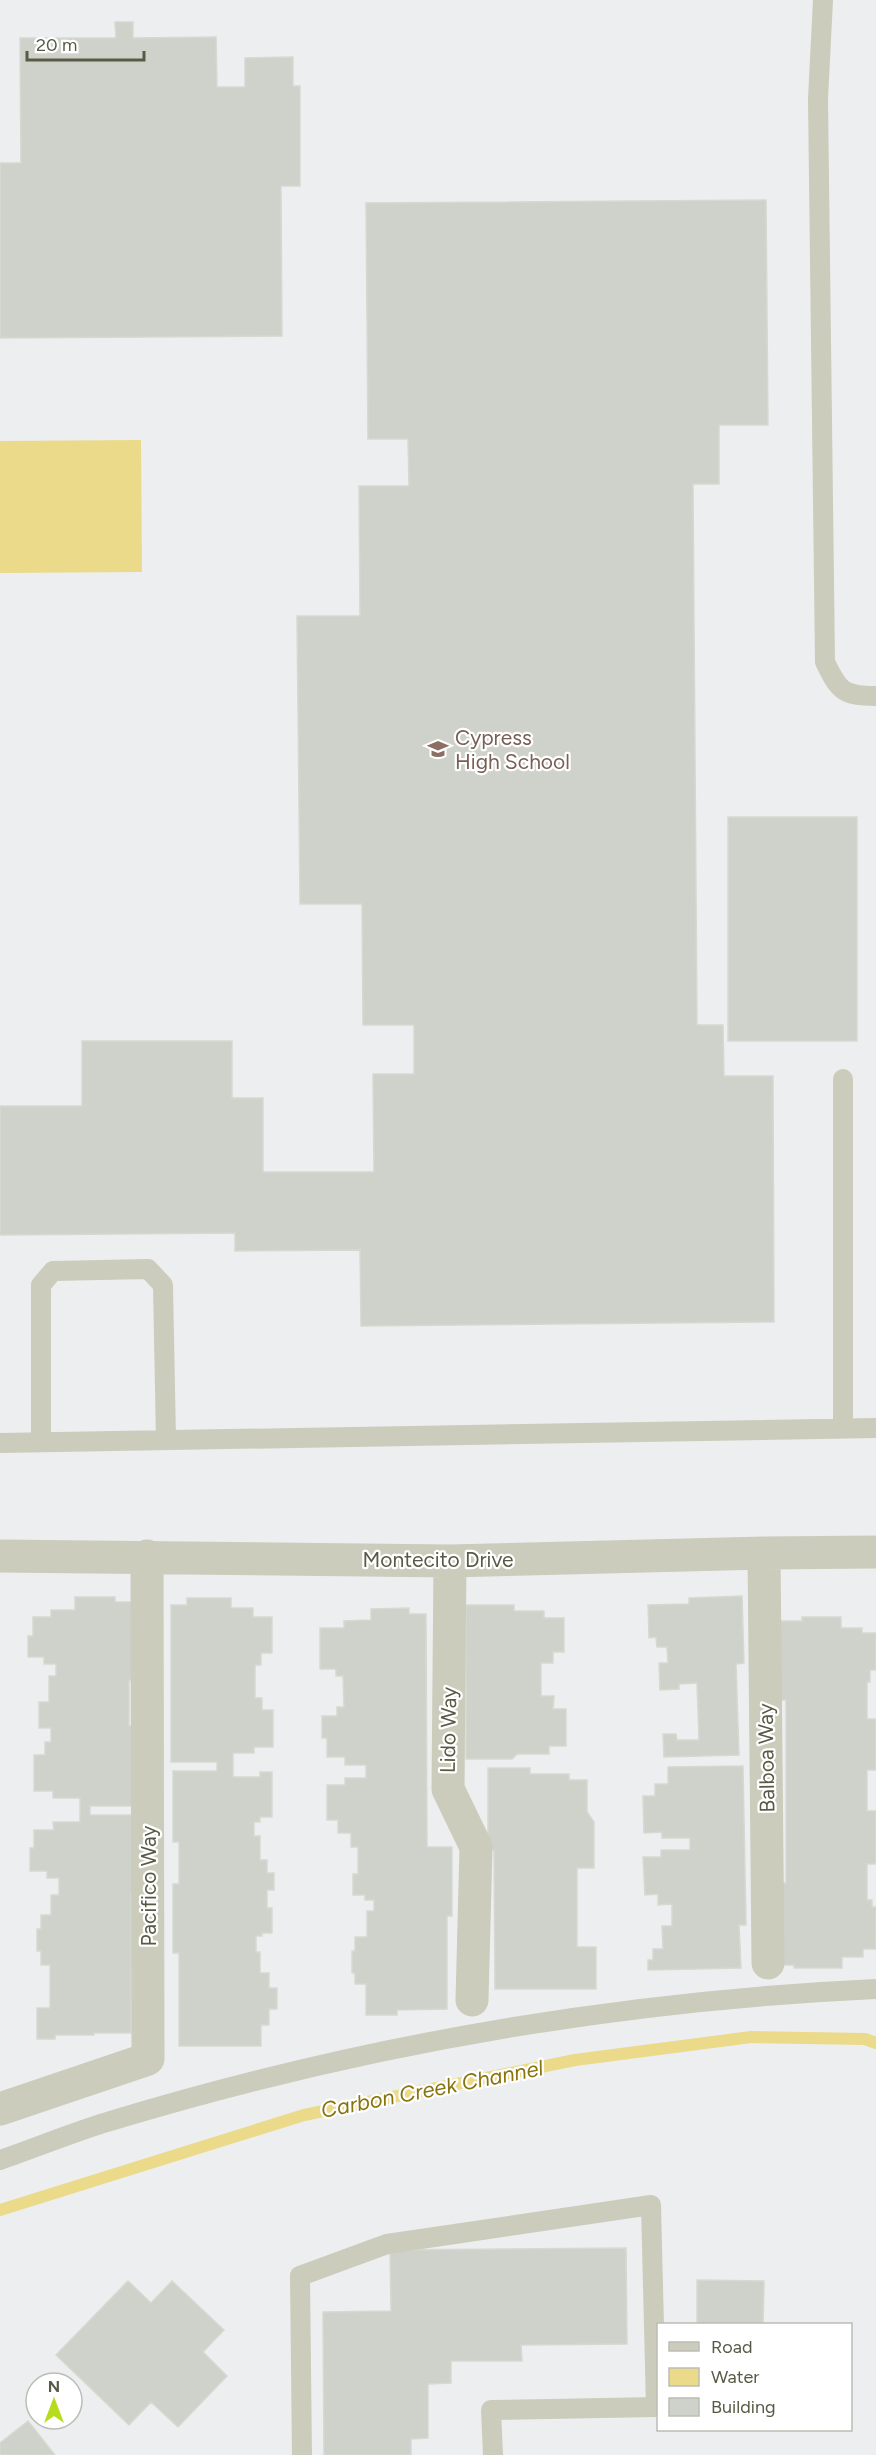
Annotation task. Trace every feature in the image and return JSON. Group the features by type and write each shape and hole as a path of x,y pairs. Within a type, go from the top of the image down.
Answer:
{"street":[{"name":"Montecito Drive","path":"0,1556 450,1561 876,1552"},
{"name":"Balboa Way","path":"764,1553 768,1963"},
{"name":"Pacifico Way","path":"0,2109 148,2059 147,1556"},
{"name":"Lido Way","path":"450,1561 448,1789 476,1847 472,2000"}],"lane":[{"path":"823,0 818,99 825,662 835,682 845,693 856,696 876,696"},
{"path":"843,1079 843,1428"},
{"path":"41,1442 41,1286 53,1271 148,1269 163,1286 166,1440"},
{"path":"0,1443 876,1428"},
{"path":"0,2160 127,2116 293,2071 446,2037 620,2011 781,1993 876,1989"},
{"path":"302,2455 300,2276 387,2244 651,2205 656,2407 491,2410 493,2455"}],"water":[{"path":"141,440 142,572 0,573 0,441"}],"building":[{"path":"115,22 133,22 133,38 216,37 217,87 245,87 245,58 293,57 293,86 300,86 300,186 281,186 282,336 0,338 0,163 21,163 20,38 116,38"},
{"path":"766,200 768,425 719,425 719,484 693,484 697,1025 723,1025 724,1076 773,1076 774,1322 361,1326 360,1250 235,1251 235,1233 0,1235 0,1106 82,1106 82,1041 232,1041 232,1098 263,1098 263,1172 374,1172 373,1074 414,1074 414,1025 363,1025 362,904 300,904 297,616 360,616 359,486 409,486 408,439 368,439 366,203"},
{"path":"728,817 857,817 857,1041 728,1041"},
{"path":"742,1596 744,1663 736,1664 739,1755 664,1757 663,1734 676,1734 677,1740 699,1740 697,1683 679,1684 679,1689 660,1690 659,1663 668,1663 667,1647 657,1647 656,1637 649,1638 648,1605 689,1604 689,1598"},
{"path":"75,1597 115,1597 115,1602 133,1602 133,1680 129,1680 129,1726 135,1726 135,1806 90,1806 90,1815 136,1815 136,1894 131,1894 131,2033 55,2035 55,2039 37,2039 37,2008 50,2008 50,1965 41,1965 41,1951 37,1951 37,1929 41,1929 41,1915 51,1915 51,1895 59,1895 59,1878 47,1878 47,1871 30,1871 30,1848 34,1848 34,1830 54,1830 53,1822 80,1822 80,1798 53,1798 53,1791 34,1791 34,1755 45,1755 45,1742 51,1742 51,1728 39,1728 39,1702 49,1702 49,1676 56,1676 56,1664 44,1664 44,1657 28,1657 28,1636 33,1636 33,1617 51,1617 51,1610 75,1610"},
{"path":"187,1598 231,1598 231,1608 253,1608 253,1617 272,1617 272,1653 261,1653 261,1665 255,1665 255,1698 262,1698 262,1710 273,1710 273,1747 254,1747 254,1753 233,1753 233,1777 260,1777 260,1772 272,1772 272,1817 260,1817 260,1822 254,1822 254,1836 260,1836 260,1860 267,1860 267,1873 274,1873 274,1890 267,1890 267,1908 272,1908 272,1933 262,1933 262,1936 256,1936 256,1952 260,1952 260,1973 269,1973 269,1988 277,1988 277,2009 269,2009 269,2025 261,2025 261,2046 179,2046 179,1953 173,1953 173,1884 179,1884 179,1842 173,1842 173,1771 217,1771 217,1762 171,1762 171,1605 187,1605"},
{"path":"466,1605 514,1605 514,1611 544,1611 544,1618 564,1618 564,1652 553,1652 553,1663 541,1663 541,1696 554,1696 553,1709 566,1709 566,1746 549,1746 549,1754 517,1754 512,1759 466,1759"},
{"path":"409,1608 409,1614 426,1614 427,1847 452,1847 452,1916 447,1916 447,2009 397,2010 397,2015 366,2015 366,1984 355,1984 355,1973 352,1973 352,1951 355,1951 355,1937 367,1937 367,1911 374,1911 374,1900 365,1900 365,1895 353,1895 353,1874 358,1874 358,1847 351,1847 351,1833 338,1833 338,1820 327,1820 327,1785 345,1785 345,1778 366,1778 366,1765 345,1765 345,1757 327,1757 327,1738 322,1738 322,1716 337,1716 337,1707 344,1707 343,1676 336,1676 336,1669 320,1669 320,1628 344,1628 344,1621 371,1620 371,1609"},
{"path":"802,1617 841,1617 841,1628 862,1628 862,1633 876,1633 876,1670 870,1670 870,1682 867,1682 867,1719 876,1719 876,1770 867,1770 867,1811 876,1811 876,1864 867,1864 867,1900 872,1900 872,1907 876,1907 876,1949 863,1949 863,1957 842,1957 842,1968 794,1968 794,1965 782,1965 782,1883 786,1883 786,1700 779,1700 779,1621 802,1621"},
{"path":"743,1766 746,1925 739,1925 741,1968 648,1970 648,1960 653,1960 653,1949 663,1949 662,1926 672,1926 672,1904 658,1905 658,1894 645,1895 643,1857 661,1857 661,1850 690,1850 690,1838 662,1838 662,1832 644,1833 643,1796 655,1796 655,1784 668,1784 668,1767"},
{"path":"488,1768 530,1768 530,1774 569,1774 569,1780 587,1780 587,1812 594,1822 594,1868 577,1868 577,1947 596,1947 596,1989 495,1989 494,1850 488,1850"},
{"path":"626,2248 627,2344 521,2345 522,2361 451,2361 451,2383 428,2384 428,2438 411,2439 411,2455 324,2455 323,2312 391,2311 390,2250"},
{"path":"697,2280 764,2281 763,2323 697,2323"},
{"path":"128,2281 151,2303 172,2281 224,2330 203,2352 227,2376 178,2427 151,2402 129,2425 84,2382 84,2371 73,2371 56,2355"},
{"path":"24,2424 24,2431 36,2431 55,2455 0,2455 0,2443"}],"waterway":[{"name":"Carbon Creek Channel","path":"0,2210 304,2115 575,2060 751,2037 865,2039 876,2043"}],"place":[{"name":"Cypress High School","path":"438,749"}]}
